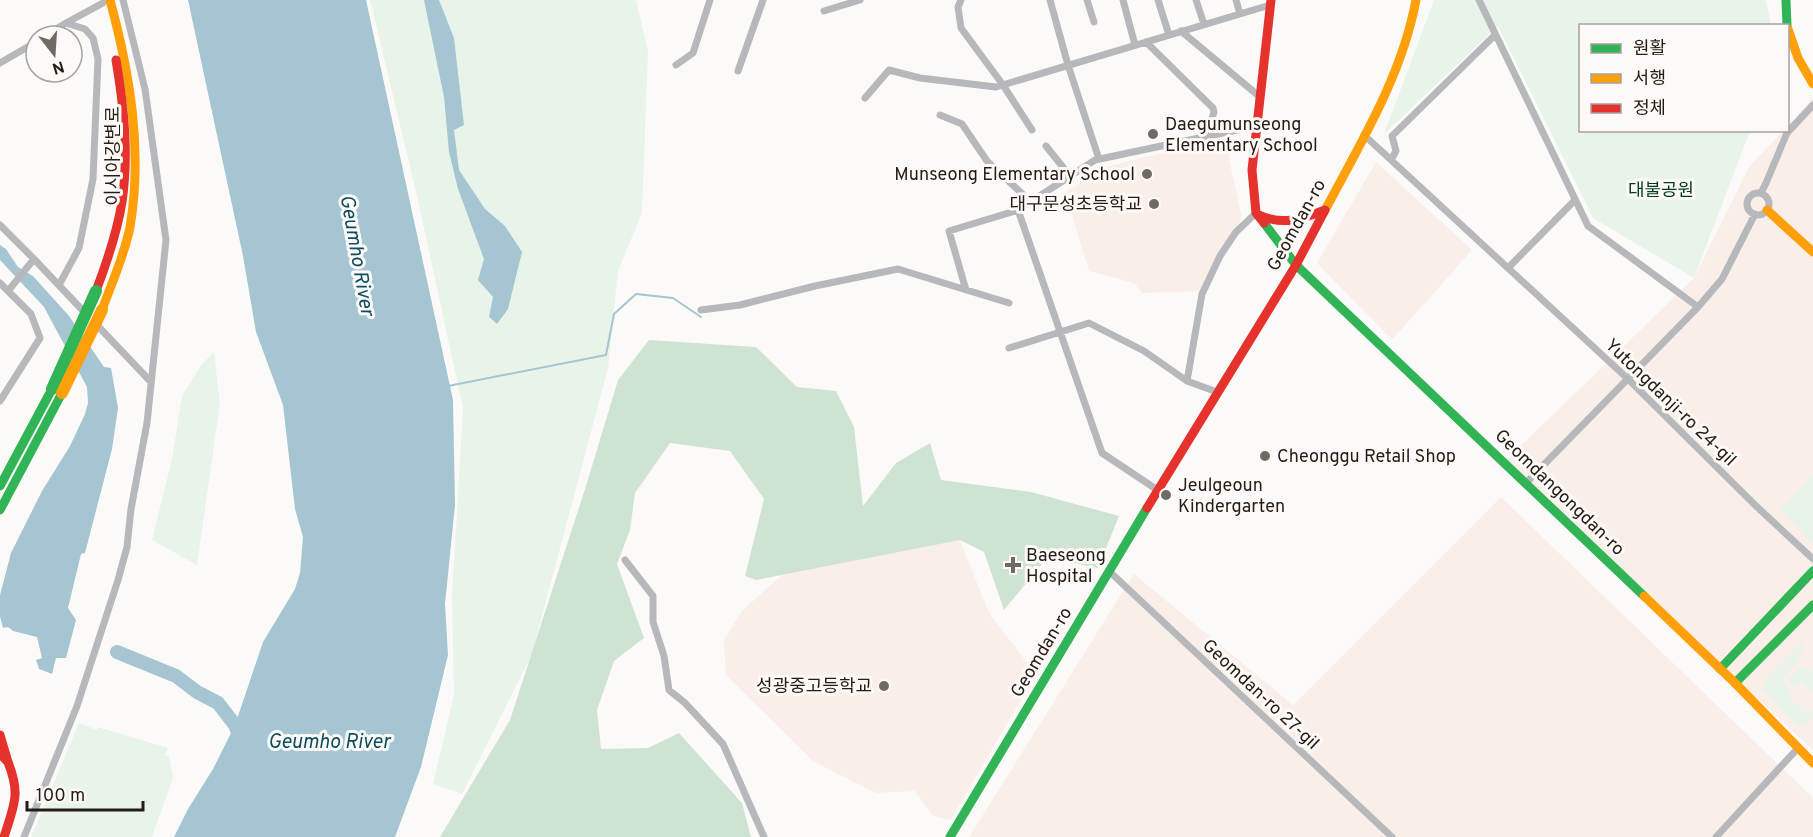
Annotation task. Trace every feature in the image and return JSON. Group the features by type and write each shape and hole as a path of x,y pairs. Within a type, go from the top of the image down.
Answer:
{"main road":[{"name":"Geomdan-ro","path":"950,837 1217,392 1296,265 1383,100 1411,27 1416,0"},
{"path":"1786,0 1787,24"},
{"name":"이시아강변로","path":"57,391 110,255 123,201 126,141 123,106 105,1"},
{"name":"이시아강변로","path":"57,391 102,310 122,258 133,209 135,161 133,106 118,27 105,1"},
{"path":"1270,2 1252,170 1256,213 1271,221 1294,222 1325,210"},
{"path":"1789,34 1794,52 1813,84"},
{"path":"1761,212 1813,252"},
{"name":"Geomdangongdan-ro","path":"1256,213 1296,265 1735,683 1813,763"},
{"path":"0,486 57,391"},
{"path":"0,510 57,391"},
{"path":"1720,669 1813,571"},
{"path":"1735,683 1813,605"},
{"path":"0,735 4,758 15,779 16,798 4,837"}],"street":[{"path":"24,837 77,706 128,547 131,509 147,423 166,240 145,89 123,0"},
{"path":"676,65 693,53 710,0"},
{"path":"738,71 763,0"},
{"path":"825,11 860,0"},
{"path":"961,0 958,7 961,28 1003,85 1032,130"},
{"path":"1050,0 1068,65 1099,159"},
{"path":"1087,0 1094,22"},
{"path":"1123,0 1135,45"},
{"path":"1158,0 1169,35"},
{"path":"1196,0 1203,24"},
{"path":"1236,0 1240,14"},
{"path":"1479,0 1588,226 1698,307"},
{"path":"66,23 105,1"},
{"path":"865,98 889,70 920,78 996,87 1240,14 1270,2"},
{"path":"59,285 79,248 93,179 99,59 93,38 85,29 66,23"},
{"path":"1181,31 1260,97"},
{"path":"1391,160 1396,151 1392,136 1495,35"},
{"path":"1146,42 1213,108 1214,112 1206,137"},
{"path":"0,63 24,49"},
{"path":"1789,131 1813,105"},
{"path":"940,115 962,124 987,161 1030,202"},
{"path":"966,290 949,231 1018,210 1095,160 1256,126"},
{"path":"1761,193 1788,132"},
{"name":"Yutongdanji-ro 24-gil","path":"1364,135 1627,378 1813,559"},
{"path":"1046,146 1070,176"},
{"path":"1525,484 1698,307 1722,279 1768,200 1761,193"},
{"path":"1761,193 1754,194 1749,199 1748,206 1752,212 1761,212"},
{"path":"1508,268 1575,200"},
{"path":"1018,210 1102,453 1159,491"},
{"path":"1187,381 1202,294 1220,256 1236,231 1256,213"},
{"path":"0,225 151,381"},
{"path":"8,290 34,259"},
{"path":"701,310 740,305 815,286 898,270 1009,303"},
{"path":"0,283 31,314 40,338 0,401"},
{"path":"1009,348 1089,323 1144,351 1187,381 1217,392"},
{"path":"625,561 653,596 653,622 664,656 669,690 685,703 723,744 764,837"},
{"name":"Geomdan-ro 27-gil","path":"1110,572 1392,837"},
{"path":"1716,837 1798,748"}],"shaded area":[{"path":"1813,98 1813,750 1503,463 1694,278 1749,167 1782,132 1789,132 1789,125"},
{"name":"대구문성초등학교","path":"1229,137 1229,160 1242,217 1238,228 1215,259 1199,291 1142,293 1134,283 1089,271 1065,192 1109,166"},
{"path":"1376,162 1472,250 1392,340 1317,263"},
{"path":"1501,497 1813,798 1813,837 969,837 1134,574 1293,705"},
{"name":"성광중고등학교","path":"960,540 989,613 1037,672 951,820 933,816 915,791 876,793 813,761 726,675 724,640 742,611 794,564"}],"green space":[{"path":"370,0 636,0 648,51 642,213 618,271 608,368 532,654 462,794 433,784 454,695 452,596 463,408 417,196"},
{"name":"대불공원","path":"1434,0 1766,0 1771,24 1579,24 1579,132 1750,132 1694,278 1593,218 1498,26 1384,134"},
{"path":"649,340 756,347 797,387 836,391 854,427 863,506 896,463 930,443 941,480 1031,492 1119,516 1098,568 1047,558 1004,610 984,552 960,540 756,580 745,576 764,499 730,451 670,443 635,493 630,530 617,564 644,638 614,661 597,710 601,749 648,748 679,733 742,803 751,837 440,837 510,720 618,380"},
{"path":"214,352 220,403 197,565 152,540 172,459 182,396 201,365"},
{"path":"1813,475 1813,542 1812,542 1780,509"},
{"path":"1801,643 1805,648 1796,657 1799,660 1784,676 1784,683 1791,691 1788,695 1806,713 1810,710 1813,713 1813,717 1803,727 1799,727 1762,689 1764,681"},
{"path":"1802,665 1810,672 1813,670 1813,692 1801,681 1794,688 1791,684 1790,678"},
{"path":"79,723 97,730 98,727 168,748 165,755 169,756 173,778 152,837 31,837"}],"water":[{"name":"Geumho River","path":"188,0 366,0 453,400 455,505 445,604 448,655 421,767 395,837 174,837 235,725 263,642 295,589 300,573 303,537 295,509 283,405 256,332 243,256"},
{"path":"424,0 439,0 454,38 464,125 454,130 459,170 485,209 505,226 522,252 508,309 497,324 489,317 493,297 478,280 484,259 458,189 449,152 444,97"},
{"path":"0,245 6,249 18,267 33,276 69,316 104,367 111,368 118,408 112,449 85,553 81,554 68,608 76,620 66,658 56,658 52,674 39,669 36,660 42,658 37,637 13,631 8,627 3,628 0,616 0,595 11,553 85,414 88,403 87,387 44,307 0,260"}],"waterway":[{"path":"448,386 606,355 614,314 636,294 673,298 701,317"},
{"path":"117,652 176,676 197,692 218,703 235,725 242,742"}],"traffic: fast":[{"path":"1786,0 1787,24"},
{"path":"1264,223 1296,265 1644,596"},
{"path":"52,389 96,291"},
{"path":"0,486 52,389"},
{"path":"0,510 62,393"},
{"path":"950,837 1147,508"},
{"path":"1720,669 1813,571"},
{"path":"1735,683 1813,605"}],"traffic: slow":[{"path":"102,310 130,227 135,170 135,141 129,84 110,0"},
{"path":"1324,212 1390,83 1410,28 1416,0"},
{"path":"1789,32 1798,58 1813,84"},
{"path":"1767,210 1813,252"},
{"path":"62,393 102,310"},
{"path":"1644,596 1735,683 1813,763"}],"traffic: jam":[{"path":"1264,223 1256,213 1252,170 1271,0"},
{"path":"96,291 120,214 124,184 125,131 116,60"},
{"path":"1259,215 1284,221 1325,210"},
{"path":"1147,508 1296,265 1324,212"},
{"path":"0,735 8,762 0,754"},
{"path":"4,837 15,800 14,783 8,762"}],"place":[{"name":"Daegumunseong Elementary School","path":"1153,134"},
{"name":"Munseong Elementary School","path":"1147,174"},
{"name":"대구문성초등학교","path":"1154,204"},
{"name":"Cheonggu Retail Shop","path":"1265,456"},
{"name":"Jeulgeoun Kindergarten","path":"1166,495"},
{"name":"Baeseong Hospital","path":"1013,565"},
{"name":"성광중고등학교","path":"884,686"}]}
